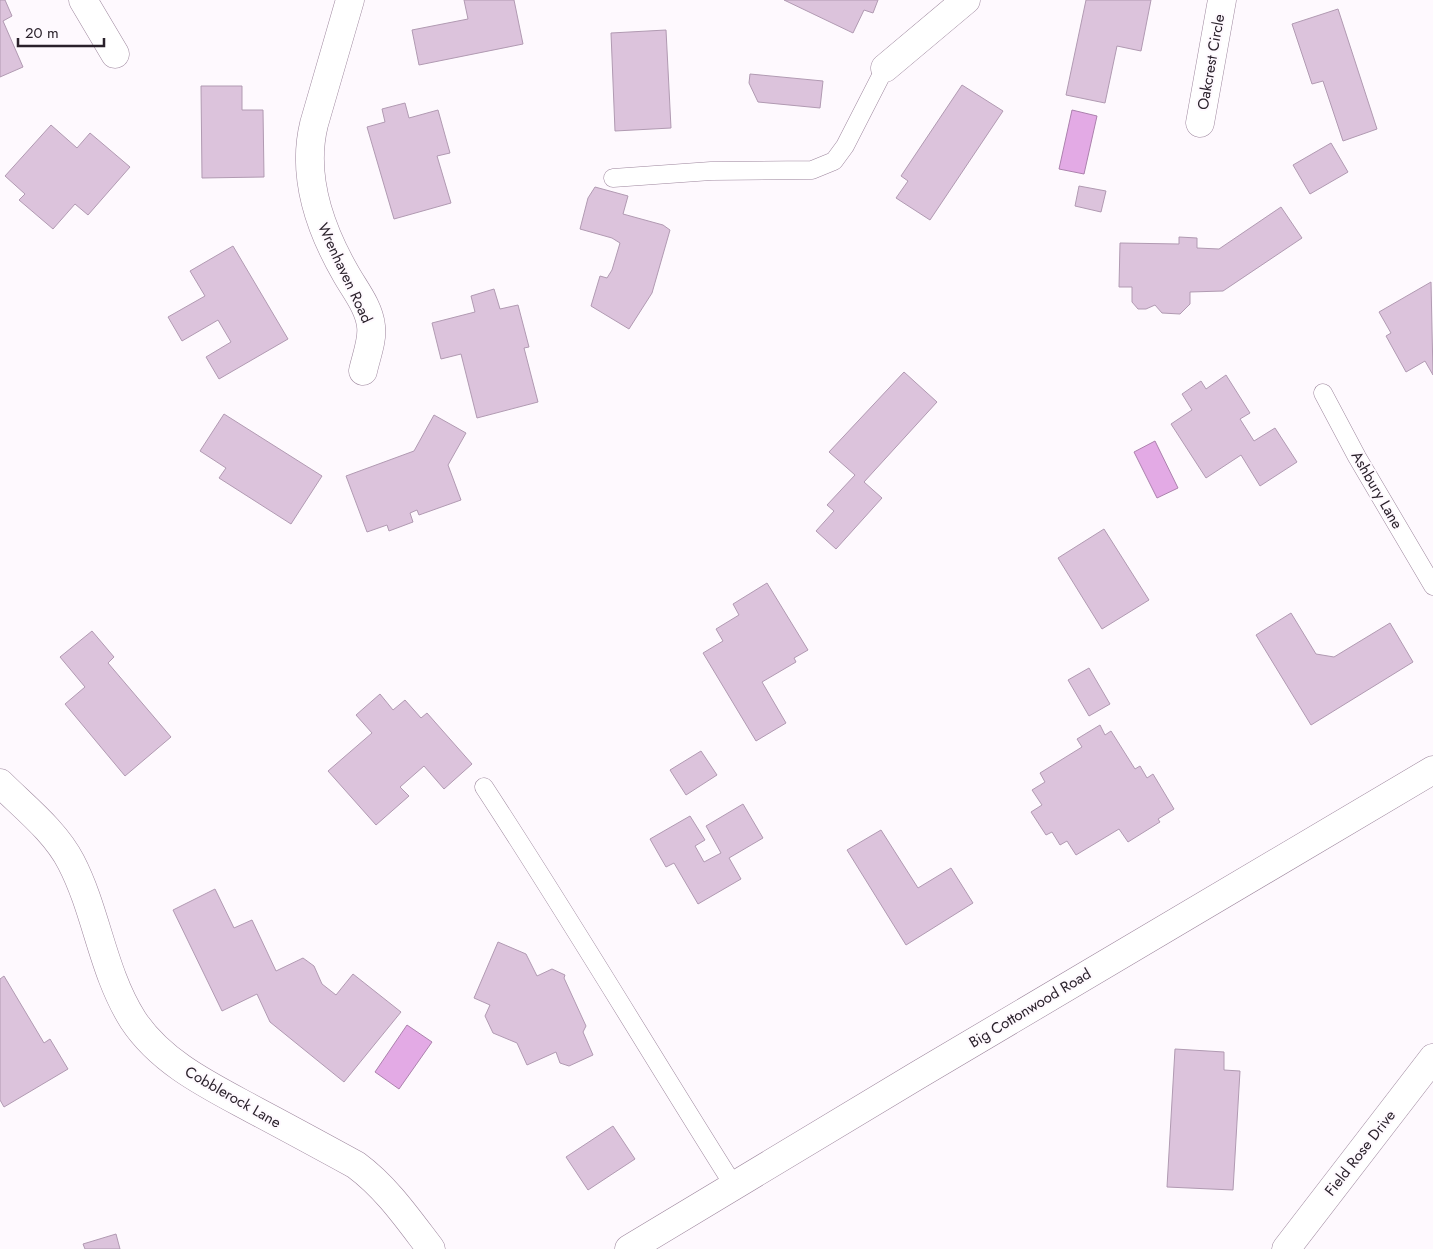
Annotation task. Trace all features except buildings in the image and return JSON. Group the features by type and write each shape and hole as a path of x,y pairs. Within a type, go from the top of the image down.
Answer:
{"street":[{"path":"82,0 115,54"},
{"name":"Wrenhaven Road","path":"350,0 310,139 310,167 316,206 326,239 364,305 371,324 372,334 363,371"},
{"path":"885,68 966,0"},
{"name":"Oakcrest Circle","path":"1200,123 1222,0"},
{"name":"Big Cottonwood Road","path":"629,1249 1433,770"},
{"name":"Cobblerock Lane","path":"0,783 56,840 68,856 83,889 109,969 119,993 134,1020 148,1038 165,1055 195,1078 362,1170 381,1186 431,1249"},
{"name":"Field Rose Drive","path":"1286,1249 1433,1058"}],"lane":[{"path":"613,178 711,171 812,170 834,162 845,146 885,68"},
{"name":"Ashbury Lane","path":"1323,393 1356,457 1433,586"},
{"path":"484,787 568,916 651,1054 734,1186"}],"shaded area":[{"path":"1072,110 1097,116 1084,174 1059,169"},
{"path":"1155,441 1178,488 1157,498 1134,452"},
{"path":"407,1025 432,1042 399,1089 375,1072"}]}
